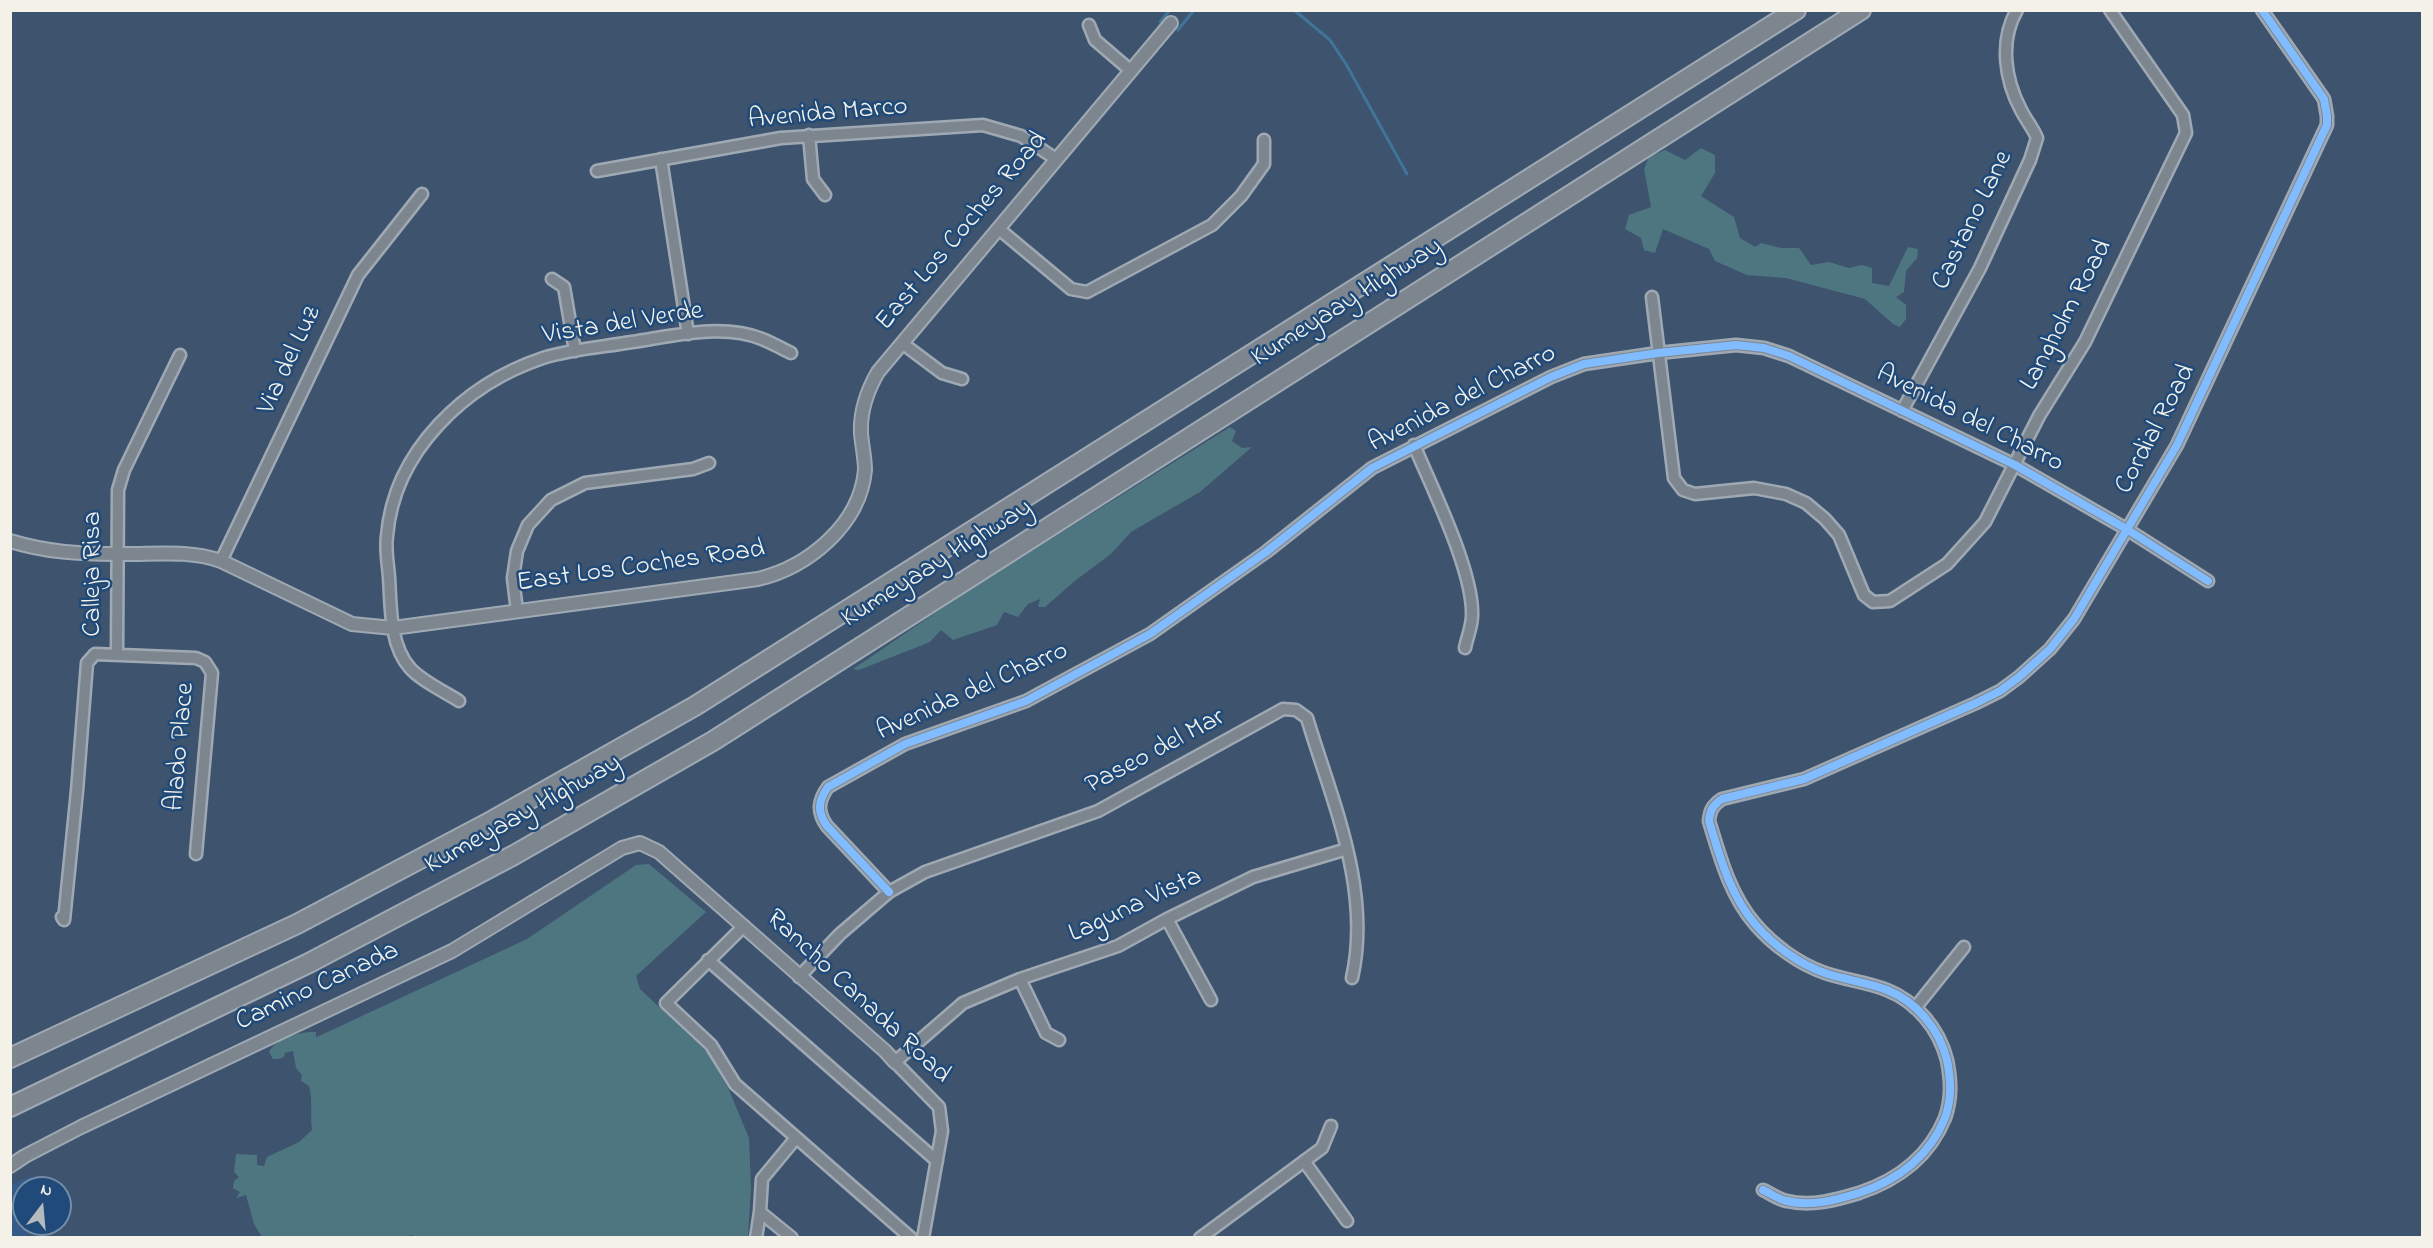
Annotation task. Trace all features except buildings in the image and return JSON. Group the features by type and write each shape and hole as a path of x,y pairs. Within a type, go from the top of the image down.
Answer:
{"highway":[{"name":"Kumeyaay Highway","path":"10,1058 297,924 486,824 696,706 1796,10"},
{"name":"Kumeyaay Highway","path":"10,1107 319,958 514,855 713,741 1861,10"}],"street":[{"name":"Castano Lane","path":"1902,411 1980,268 2030,160 2037,138 2021,110 2006,68 2008,35 2017,10"},
{"name":"Langholm Road","path":"1658,353 1674,478 1683,490 1695,494 1754,488 1786,494 1806,503 1839,535 1863,595 1873,602 1890,601 1947,564 1985,522 2039,416 2085,342 2186,133 2183,115 2110,10"},
{"path":"2264,14 2276,10"},
{"name":"Cordial Road","path":"1915,1008 1888,990 1825,973 1805,964 1789,954 1755,924 1735,895 1728,879 1709,821 1710,813 1713,805 1722,800 1804,779 2000,691 2050,649 2074,619 2177,445 2327,125 2324,99 2264,14"},
{"name":"East Los Coches Road","path":"10,541 53,552 117,554 181,552 199,555 221,561 352,624 393,628 758,579 782,572 804,560 841,528 854,507 864,473 861,421 864,400 878,372 1171,23"},
{"path":"1089,25 1095,40 1130,70"},
{"name":"Avenida Marco","path":"597,171 809,135 983,124 1021,136 1056,159"},
{"path":"809,135 813,179 825,195"},
{"path":"999,229 1071,289 1087,291 1212,225 1241,196 1264,164 1264,140"},
{"path":"661,159 688,334"},
{"name":"Via del Luz","path":"221,561 358,275 382,241 422,194"},
{"path":"552,279 564,286 575,351"},
{"path":"1652,297 1658,353"},
{"name":"Vista del Verde","path":"459,701 410,669 401,652 393,628 386,537 399,489 421,446 441,421 465,400 494,381 544,358 575,351 688,334 739,333 761,338 791,353"},
{"path":"902,343 942,373 962,379"},
{"name":"Avenida del Charro","path":"889,892 820,816 819,809 828,787 905,744 1026,701 1150,633 1266,552 1372,468 1551,377 1584,364 1736,345 1777,351 2015,465 2128,530 2208,581"},
{"name":"Calleja Risa","path":"62,917 64,920 87,663 95,654 117,654 118,490 124,470 180,355"},
{"path":"1414,445 1457,549 1470,589 1472,617 1465,648"},
{"path":"517,611 513,578 517,550 528,525 551,500 585,483 693,469 709,463"},
{"name":"Alado Place","path":"117,654 196,658 205,662 212,673 196,854"},
{"name":"Paseo del Mar","path":"799,977 840,934 889,892 925,872 1098,811 1283,709 1296,710 1307,718 1347,849 1358,904 1357,955 1352,978"},
{"name":"Rancho Canada Road","path":"640,843 658,852 744,926 885,1051 939,1107 942,1131 923,1238"},
{"name":"Camino Canada","path":"10,1166 102,1117 452,951 622,848 640,843"},
{"name":"Laguna Vista","path":"895,1062 963,1003 1020,979 1118,946 1253,877 1347,849"},
{"path":"1167,919 1211,1000"},
{"path":"744,926 666,1003 711,1045 735,1084 911,1238"},
{"path":"1763,1190 1786,1201 1812,1203 1840,1199 1875,1188 1908,1168 1932,1145 1950,1098 1951,1079 1942,1041 1925,1017 1915,1008 1964,947"},
{"path":"708,960 937,1161"},
{"path":"1020,979 1046,1033 1059,1040"},
{"path":"1200,1238 1322,1148 1331,1126"},
{"path":"756,1238 762,1179 796,1138"},
{"path":"1304,1161 1347,1221"},
{"path":"760,1212 792,1238"}],"shaded area":[{"path":"11,1184 12,1236 27,1237 11,1237"}],"green space":[{"path":"1701,148 1715,155 1715,173 1701,196 1734,217 1740,238 1755,247 1761,243 1781,248 1799,248 1811,265 1829,262 1849,268 1862,265 1872,268 1872,283 1889,286 1908,247 1918,249 1917,258 1906,271 1904,292 1896,297 1906,305 1906,319 1900,327 1893,324 1865,299 1786,278 1747,275 1715,261 1709,249 1663,229 1655,253 1644,250 1641,238 1625,229 1629,215 1651,207 1644,169 1649,157 1665,150 1685,160"},
{"path":"1230,427 1236,431 1232,441 1242,448 1252,447 1200,492 1131,532 1111,554 1045,607 1038,607 1040,599 1028,604 1018,617 1004,612 997,625 953,640 941,630 930,642 859,670 853,669 960,596"},
{"path":"649,864 706,912 636,976 640,989 707,1052 729,1090 749,1138 751,1187 748,1237 414,1238 412,1235 400,1238 262,1237 254,1224 246,1195 236,1198 240,1192 233,1188 234,1181 239,1177 234,1172 236,1154 257,1155 257,1165 264,1166 267,1157 299,1142 312,1130 309,1086 301,1081 302,1075 296,1068 293,1051 285,1053 284,1057 279,1059 273,1059 269,1052 272,1047 296,1034 316,1032 316,1037 319,1036 527,939 636,865"}],"waterway":[{"path":"1160,22 1170,10"},
{"path":"1178,30 1194,10"},
{"path":"1294,10 1330,40 1346,64 1407,174"}],"cycle path":[{"path":"1763,1190 1778,1198 1796,1203 1823,1202 1873,1188 1899,1174 1921,1155 1945,1118 1950,1089 1947,1060 1932,1027 1908,1002 1887,990 1815,969 1778,946 1755,924 1732,888 1709,821 1711,811 1722,799 1804,779 2000,691 2050,649 2074,619 2177,445 2327,125 2324,99 2262,10"},
{"path":"889,892 824,821 820,806 828,787 905,744 1026,701 1150,634 1266,552 1372,468 1551,377 1584,364 1736,345 1764,348 1789,356 2015,465 2128,530 2208,581"}]}
